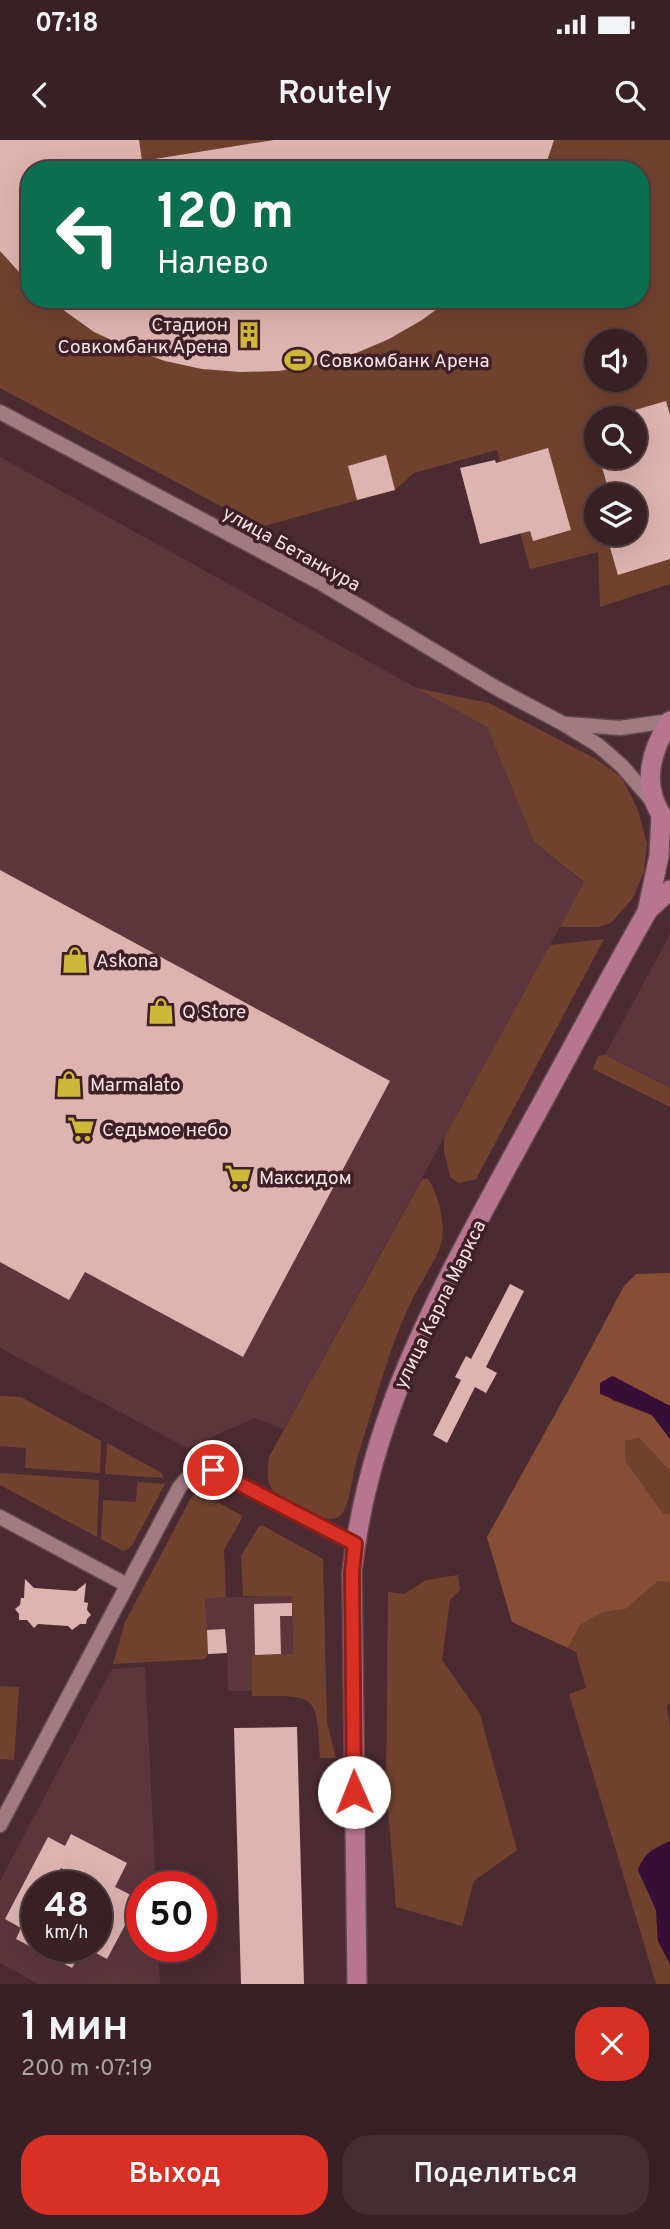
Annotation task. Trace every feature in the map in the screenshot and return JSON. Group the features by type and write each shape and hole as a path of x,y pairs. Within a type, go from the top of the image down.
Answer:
{"main road":[{"path":"647,912 659,856 662,816 650,784 651,761 658,740 670,721"},
{"path":"647,912 670,890"},
{"name":"улица Карла Маркса","path":"357,1984 351,1682 352,1572 359,1516 387,1415 424,1326 479,1219 647,912"}],"street":[{"name":"улица Бетанкура","path":"0,412 319,582 498,689 562,723 598,745 622,766 662,816"},
{"name":"улица Бетанкура","path":"562,723 620,728 670,721"},
{"path":"0,1825 179,1488 188,1476 201,1469 213,1470 355,1544"},
{"path":"0,1517 127,1585"}],"shaded area":[{"name":"Совкомбанк Арена","path":"0,140 670,140 670,584 600,607 598,552 530,569 497,450 414,473 395,490 260,527 0,388"},
{"path":"0,457 487,727 534,842 584,883 284,1429 255,1418 187,1448 0,1348"},
{"path":"416,688 489,703 596,759 622,778 638,810 647,844 644,871 633,898 611,923 598,927 560,927 584,882 534,842 487,727"},
{"path":"670,934 670,1088 605,1055"},
{"path":"604,939 476,1179 458,1183 450,1177 444,1138 550,945"},
{"path":"605,1055 670,1088 670,1107 593,1069 598,1056"},
{"path":"422,1179 428,1179 440,1208 443,1233 440,1247 411,1302 395,1340 362,1442 344,1511 335,1518 317,1517 288,1503 275,1493 268,1480 269,1457"},
{"path":"670,1273 670,1406 613,1376 612,1400 652,1415 670,1439 670,1471 639,1438 625,1441 626,1462 663,1514 670,1514 670,1582 658,1581 626,1609 603,1612 580,1625 568,1648 512,1622 487,1537 624,1286 636,1274"},
{"path":"612,1376 670,1406 670,1439 652,1415 600,1394 600,1383"},
{"path":"0,1396 21,1397 101,1441 100,1473 25,1468 26,1448 0,1446"},
{"path":"639,1438 670,1471 670,1514 663,1515 626,1462 625,1441"},
{"path":"107,1443 162,1473 163,1478 105,1474"},
{"path":"0,1473 99,1480 97,1537 0,1485"},
{"path":"137,1482 165,1484 134,1542 130,1548 123,1551 101,1539 103,1500 136,1502"},
{"path":"199,1492 242,1518 224,1550 226,1597 205,1599 208,1654 205,1659 113,1664 125,1622 192,1496"},
{"path":"262,1525 323,1559 327,1722 336,1758 320,1758 317,1720 309,1702 289,1696 252,1696 252,1655 293,1654 292,1596 243,1596 241,1556"},
{"path":"458,1575 460,1590 450,1600 442,1660 480,1714 517,1850 474,1881 462,1926 396,1907 386,1782 388,1592 404,1594 426,1580"},
{"path":"658,1581 670,1582 670,1704 667,1705 670,1728 670,1841 638,1870 656,1910 658,1941 670,1964 670,1984 656,1984 569,1694 586,1688 576,1652 568,1648 580,1625 603,1612 626,1609"},
{"path":"292,1595 293,1654 252,1655 252,1691 228,1691 227,1653 208,1654 205,1598"},
{"path":"145,1667 155,1871 126,1871 126,1962 159,1962 160,1984 38,1984 0,1963 0,1881 112,1669"},
{"path":"0,1686 19,1687 14,1760 0,1759"},
{"path":"670,1841 670,1964 658,1941 656,1910 638,1870 650,1852"}],"building":[{"name":"Стадион Совкомбанк Арена","path":"0,140 139,140 142,161 21,161 21,274 0,251"},
{"name":"Стадион Совкомбанк Арена","path":"274,140 554,140 547,161 142,161"},
{"name":"Стадион Совкомбанк Арена","path":"61,308 439,308 389,339 354,354 317,365 279,371 202,369 165,361 94,332"},
{"path":"666,401 670,415 670,559 618,575 610,546 647,546 647,483 607,483 602,469 647,469 647,407"},
{"path":"548,448 571,530 533,541 530,531 480,544 460,468 495,460 496,463"},
{"path":"386,455 395,490 357,500 348,466"},
{"path":"0,870 390,1081 243,1357 85,1272 69,1300 0,1262"},
{"path":"510,1284 524,1291 486,1367 497,1373 486,1393 475,1387 447,1443 433,1435 461,1380 455,1377 466,1356 471,1359"},
{"path":"25,1579 34,1588 76,1591 86,1583 84,1602 88,1603 87,1610 91,1615 86,1624 80,1624 72,1630 68,1626 38,1624 34,1628 27,1620 19,1620 15,1609 20,1605 21,1598 24,1598"},
{"path":"292,1603 292,1616 280,1616 281,1654 255,1655 254,1604"},
{"path":"225,1629 227,1653 208,1654 207,1630"},
{"path":"297,1727 304,1984 241,1984 234,1728"},
{"path":"71,1834 127,1863 115,1887 126,1892 126,1923 112,1950 112,1871 67,1871 61,1868 60,1871 30,1871 48,1837 65,1846"},
{"path":"21,1888 21,1928 5,1919"},
{"path":"21,1928 21,1942 16,1939"},
{"path":"60,1962 75,1962 72,1968"}],"place":[{"name":"Стадион Совкомбанк Арена","path":"249,335"},
{"name":"Совкомбанк Арена","path":"298,360"},
{"name":"Askona","path":"75,960"},
{"name":"Q Store","path":"161,1011"},
{"name":"Marmalato","path":"69,1084"},
{"name":"Седьмое небо","path":"81,1129"},
{"name":"Максидом","path":"238,1177"}],"route":[{"path":"213,1470 355,1544 352,1572 351,1682 354,1792"}]}
